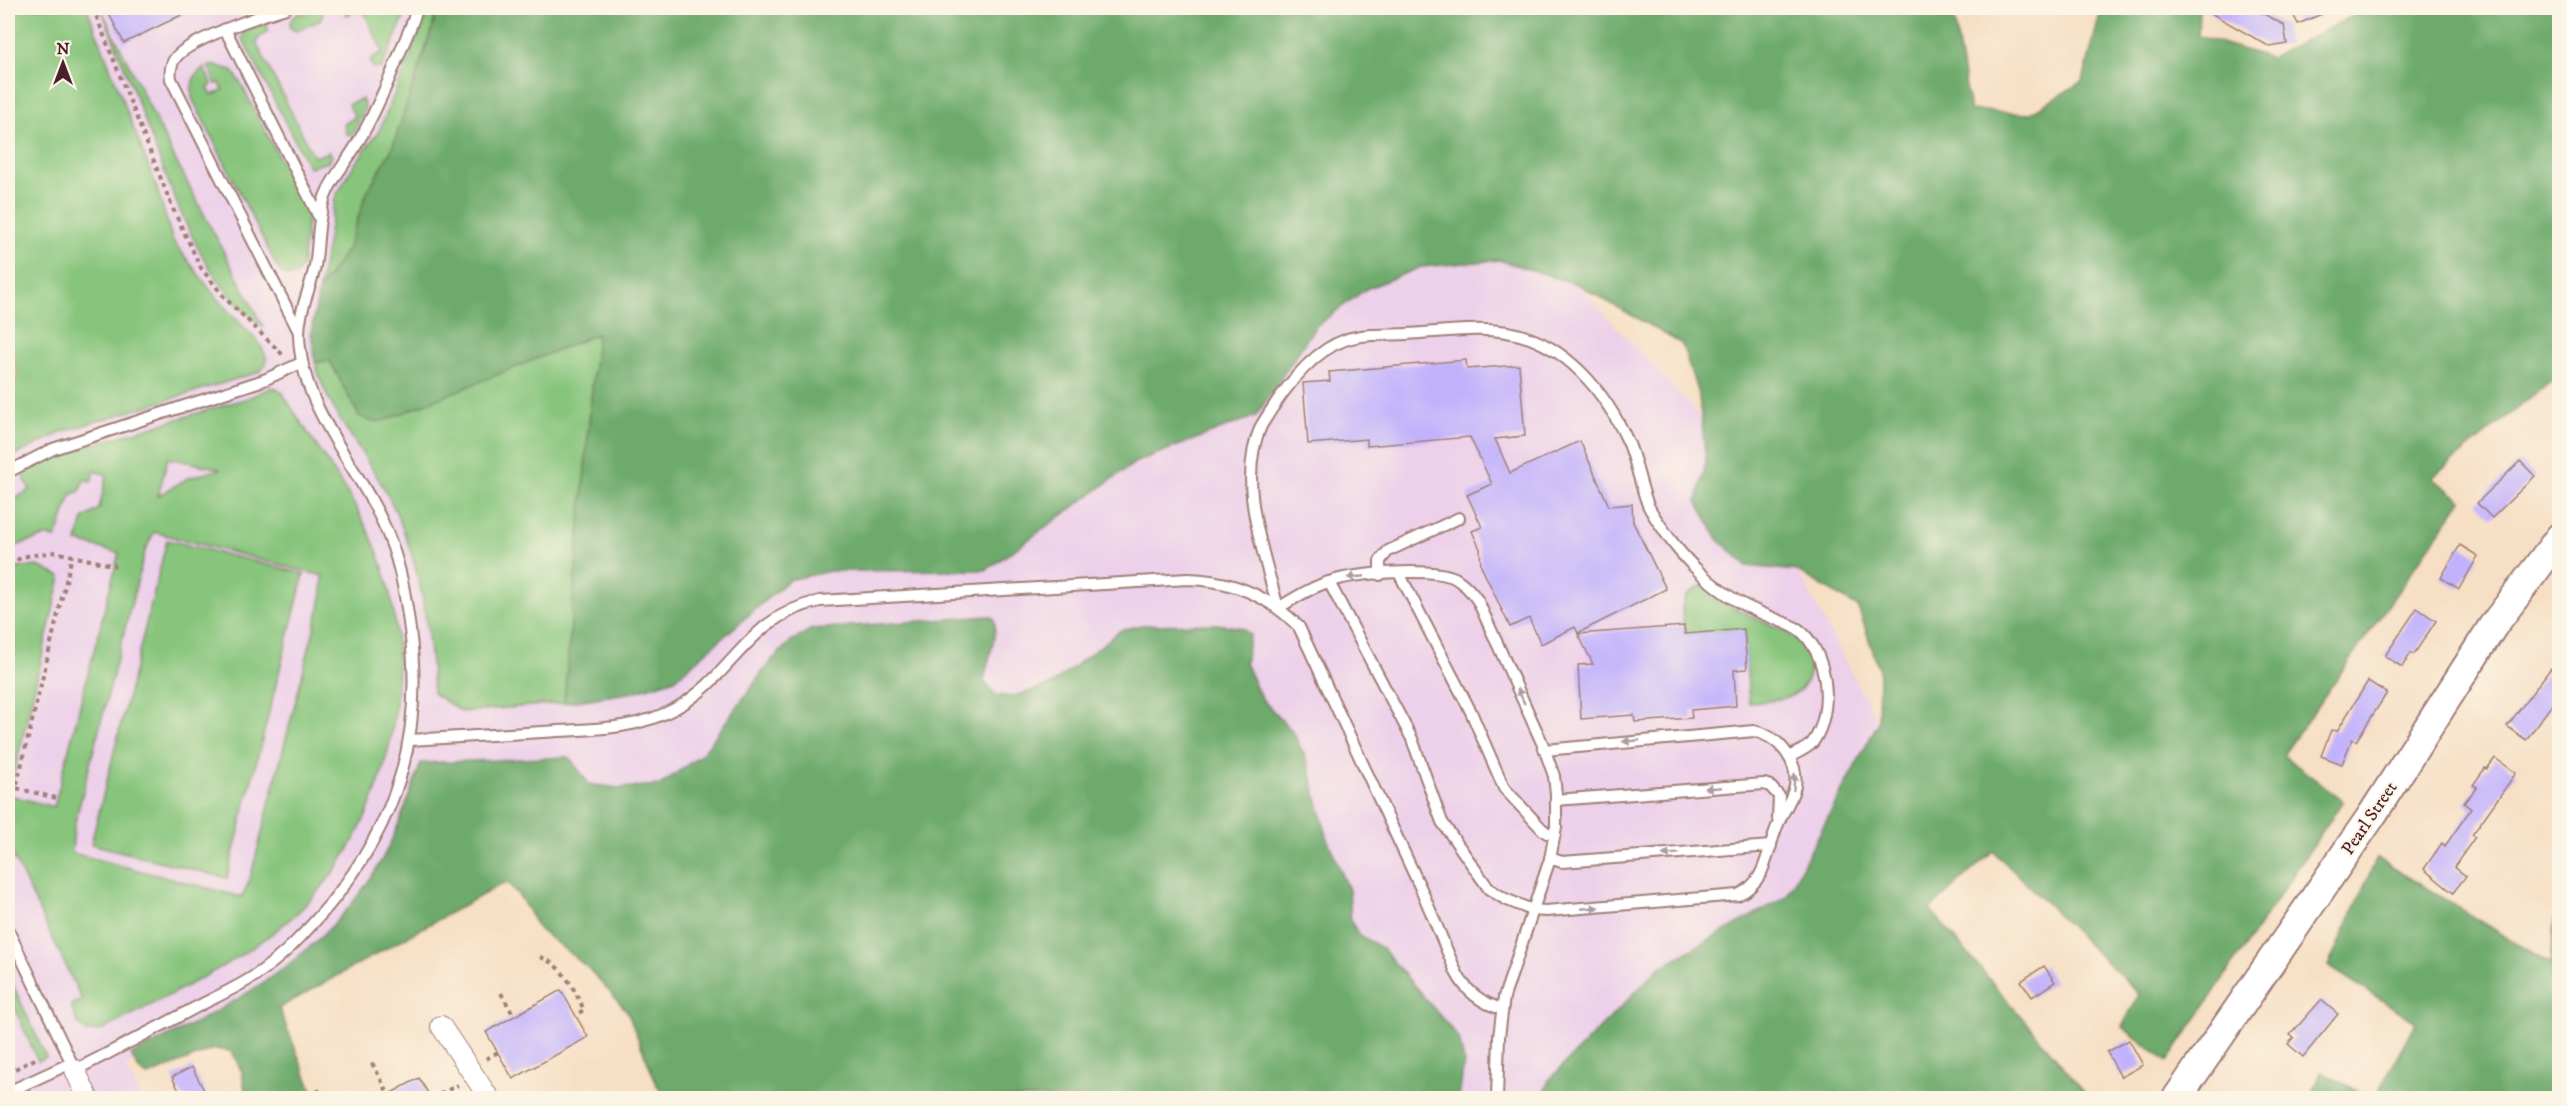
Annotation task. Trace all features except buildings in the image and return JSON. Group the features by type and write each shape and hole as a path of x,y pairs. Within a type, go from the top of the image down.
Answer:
{"main road":[{"name":"Pearl Street","path":"2177,1098 2372,815 2493,626 2559,537"}],"street":[{"path":"437,1020 489,1098"},
{"path":"73,1066 88,1098"}],"lane":[{"path":"286,8 225,29 176,58 170,73 299,333"},
{"path":"8,1092 73,1066 245,982 290,948 341,890 377,836 400,780 410,740 415,678 408,608 400,574 390,538 375,505 322,418 297,364 301,313 314,269 325,197 380,104 417,8"},
{"path":"225,29 320,219"},
{"path":"1278,608 1256,518 1253,460 1256,436 1261,426 1301,373 1315,358 1330,347 1357,338 1476,330 1507,332 1524,336 1556,352 1584,374 1597,390 1629,446 1648,506 1682,553 1733,599 1798,629 1811,643 1821,663 1825,680 1823,716 1811,744 1789,757"},
{"path":"8,472 53,450 264,380 297,364"},
{"path":"1380,575 1380,561 1388,551 1459,518"},
{"path":"1278,608 1329,582 1347,578 1424,572 1447,575 1472,592 1545,750 1554,776 1555,834 1550,858 1512,968 1502,1009 1498,1037 1497,1098"},
{"path":"1399,573 1471,712 1504,789 1542,829 1555,834"},
{"path":"410,740 615,727 650,721 693,697 770,621 795,608 820,601 1188,579 1224,582 1253,593 1278,608 1299,627 1422,891 1447,954 1462,983 1479,999 1502,1009"},
{"path":"1329,582 1412,739 1442,822 1489,889 1505,899 1532,910 1559,911 1738,895 1752,886 1762,875 1777,825 1779,796 1770,786 1764,784 1556,800"},
{"path":"1545,750 1746,731 1771,737 1794,766 1795,785 1792,797 1777,825"},
{"path":"1550,858 1562,862 1771,846"},
{"path":"8,930 73,1066"}],"path":[{"path":"93,8 173,209 201,268 224,297 297,364"},
{"path":"8,563 27,556 55,552 116,566"},
{"path":"56,798 16,788 72,556"},
{"path":"540,957 555,965 573,987 585,1010 575,1015"},
{"path":"501,993 514,1016"},
{"path":"15,1069 37,1058"},
{"path":"372,1063 389,1095"},
{"path":"432,1098 475,1076"},
{"path":"318,1089 320,1098"}],"shaded area":[{"path":"8,8 676,8 1523,227 1701,417 1798,571 1878,723 1786,897 1660,967 1555,1098 1424,1098 529,851 125,1067 142,1098 8,1098"}],"green space":[{"path":"8,8 87,8 156,186 173,241 218,300 260,344 267,359 266,365 259,372 62,432 8,459"},
{"path":"101,8 177,163 264,328 242,309 224,288 194,241 171,190"},
{"path":"343,8 408,8 382,68 374,68 370,63 372,58 383,52 362,9 347,15"},
{"path":"430,8 436,8 433,26 392,149 367,192 347,250 319,290 335,198 352,168 379,131"},
{"path":"436,8 1952,8 1970,110 2029,114 2083,81 2100,14 2099,8 2199,8 2198,36 2271,58 2368,8 2559,8 2559,374 2432,478 2462,500 2283,755 2343,801 2167,1062 2122,1027 2139,994 1993,851 1930,909 2090,1098 1542,1098 1549,1080 1660,967 1786,897 1878,723 1879,669 1858,607 1798,571 1747,566 1718,539 1697,501 1706,461 1699,397 1682,344 1577,284 1499,260 1421,267 1366,289 1315,327 1256,416 1136,462 986,570 830,571 789,580 675,679 634,692 564,703 597,334 383,421 372,422 359,416 330,361 315,362 311,332 319,290 347,250 367,192 392,149 433,26"},
{"path":"319,9 323,14 319,21 296,31 290,28 293,17"},
{"path":"261,24 267,26 268,31 258,39 257,44 314,157 329,152 332,156 328,162 308,166 242,38 245,29"},
{"path":"208,66 232,70 240,82 308,214 302,267 295,276 284,274 276,265 192,98 193,81 204,68 212,85 208,88 212,95 223,90 220,83 216,84"},
{"path":"362,99 365,108 355,131 353,134 346,134 344,124 355,117 348,104"},
{"path":"597,334 564,703 462,712 433,693 429,641 421,591 408,542 387,494 328,398 315,362 330,361 359,416 383,421"},
{"path":"272,387 282,392 357,509 377,551 391,597 397,645 397,694 389,744 376,792 356,837 329,878 297,913 253,947 204,977 103,1030 87,1032 77,1022 71,1005 82,1000 8,845 8,569 38,566 61,577 9,795 54,807 119,553 77,542 83,519 99,509 107,475 95,471 91,482 84,479 80,491 71,495 56,538 47,536 8,548 8,503 30,490 21,471 64,453 248,398","holes":["168,458 221,469 188,478 158,496","154,532 323,576 321,602 250,879 242,897 72,853 74,826 145,551"]},
{"path":"167,540 304,574 227,878 91,844"},
{"path":"1703,585 1734,607 1780,629 1801,643 1808,652 1810,664 1808,677 1798,691 1783,699 1749,703 1744,630 1685,634 1683,604 1688,594"},
{"path":"989,616 994,618 995,632 984,682 996,695 1011,697 1051,685 1121,630 1142,625 1218,624 1242,628 1250,635 1245,663 1261,698 1293,732 1308,763 1328,841 1349,890 1351,922 1359,935 1382,948 1459,1038 1464,1062 1459,1098 667,1098 657,1085 627,1011 588,968 539,929 520,897 508,883 500,885 279,1008 315,1098 246,1098 242,1072 231,1051 213,1049 148,1076 134,1061 131,1055 203,1019 271,977 333,925 359,895 381,861 398,825 421,763 569,757 589,784 618,788 660,785 702,754 770,662 791,641 812,629"},
{"path":"2377,858 2551,964 2559,876 2559,1098 2375,1098 2416,1022 2328,966"},
{"path":"8,974 46,1057 38,1061 8,993"},
{"path":"2321,1072 2372,1098 2311,1098"}],"sand":[{"path":"8,338 18,376 8,382"}]}
